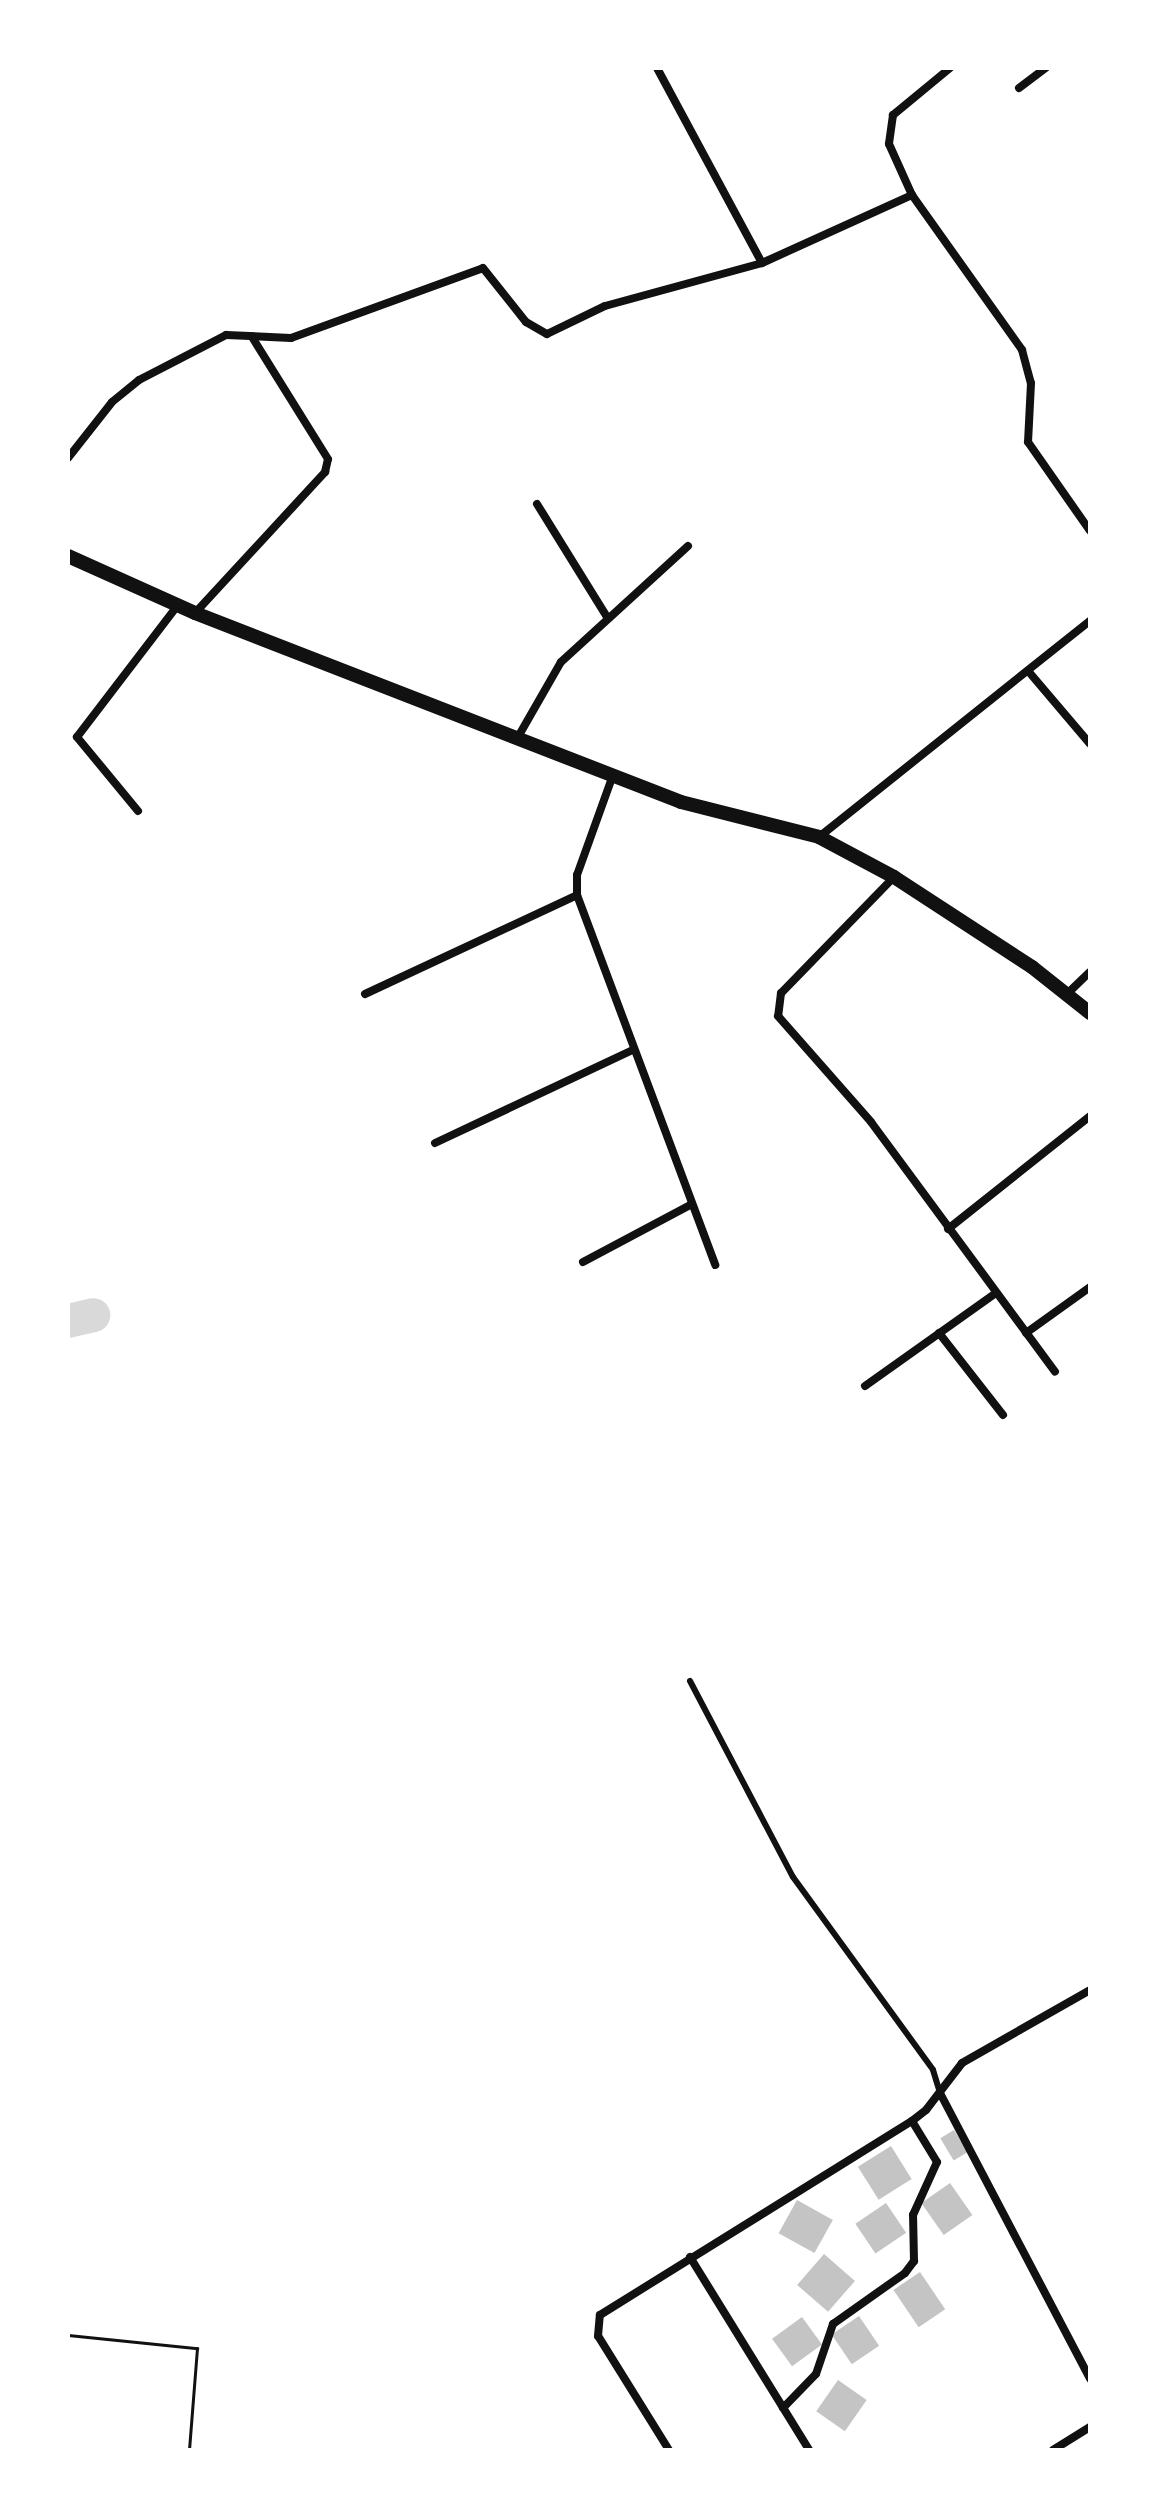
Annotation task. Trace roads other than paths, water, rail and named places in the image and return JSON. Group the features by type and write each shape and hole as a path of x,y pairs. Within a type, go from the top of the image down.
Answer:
{"street":[{"path":"657,68 762,263"},
{"path":"950,68 893,115 888,129 912,195 1022,350 1031,383 1028,442 1090,531"},
{"path":"1019,88 1046,68"},
{"path":"68,458 112,402 139,380 215,339 291,338 483,268 535,332 547,334 605,306 762,263 912,195"},
{"path":"195,613 325,472 328,459 252,337"},
{"path":"537,504 607,617"},
{"path":"518,737 547,680 607,617 688,546"},
{"path":"68,556 195,613 613,775 722,815 819,837 894,877 1068,993 1090,1013"},
{"path":"138,811 77,737 80,727 178,605"},
{"path":"819,837 1090,621"},
{"path":"1029,672 1090,744"},
{"path":"613,775 577,875 577,895 715,1265"},
{"path":"894,877 781,993 776,1008 782,1024 846,1090 1055,1372"},
{"path":"365,994 577,895"},
{"path":"1068,993 1090,972"},
{"path":"435,1143 633,1050"},
{"path":"948,1229 1090,1116"},
{"path":"583,1262 692,1204"},
{"path":"1026,1333 1090,1287"},
{"path":"865,1386 996,1293"},
{"path":"939,1333 1003,1415"},
{"path":"669,2450 598,2336 596,2323 618,2300 912,2121 940,2093 962,2063 1090,1990"},
{"path":"940,2093 1090,2379"},
{"path":"783,2408 816,2374 833,2324 905,2273 914,2261 913,2215 937,2162 912,2121"},
{"path":"690,2257 809,2450"},
{"path":"1053,2450 1090,2427"}],"lane":[{"path":"690,1681 793,1877 933,2070 940,2093"}],"waterway":[{"path":"68,1321 93,1315"}]}
